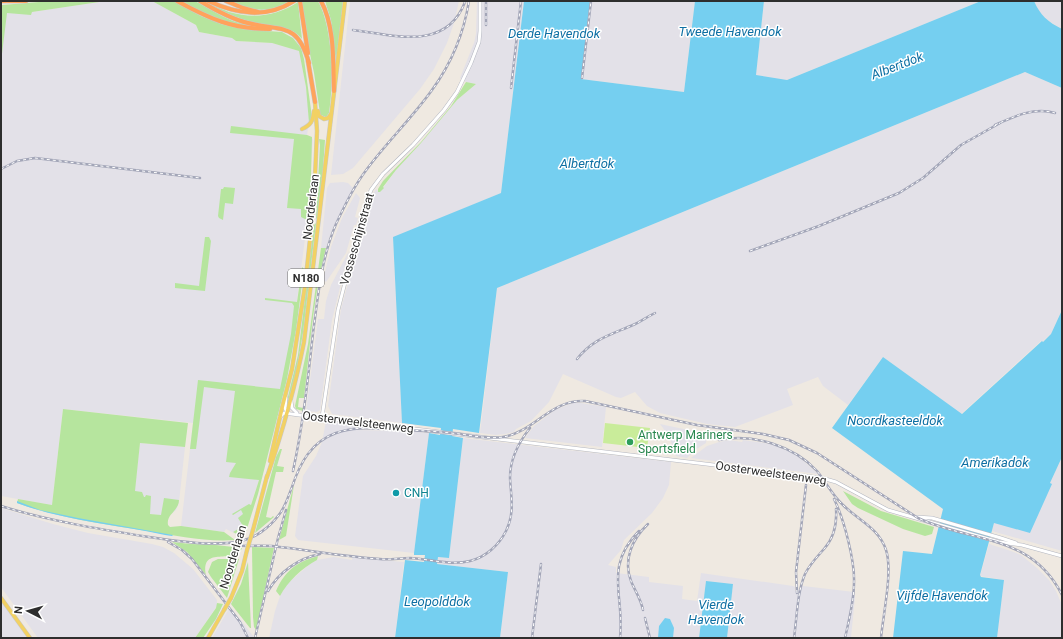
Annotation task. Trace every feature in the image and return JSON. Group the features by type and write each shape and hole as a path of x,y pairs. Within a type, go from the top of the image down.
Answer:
{"highway":[{"path":"1,1 26,1"},
{"path":"177,1 204,15 227,24 252,28 276,28"},
{"path":"200,1 217,11 238,20 287,30 298,38 305,50 308,63"},
{"path":"208,1 228,9 254,14 280,8 294,1"},
{"path":"226,1 250,10 266,12"},
{"name":"Noorderlaan","path":"300,1 315,102"},
{"path":"321,1 328,18 330,31 334,91"}],"main road":[{"name":"Noorderlaan","path":"208,638 231,598 242,570 267,477 293,394 308,316 346,1"},
{"name":"Vosseschijnstraat","path":"322,417 338,310 362,216 371,190 382,174 416,142 444,110 457,92 479,42 480,1"},
{"name":"Noorderlaan","path":"287,413 285,405 300,327 312,221 317,145 315,102"},
{"path":"315,102 318,114 322,118 328,118 332,114"},
{"path":"302,129 312,122 315,102"},
{"path":"312,221 319,222"},
{"name":"Noorderlaan","path":"267,477 279,418 288,387"},
{"path":"293,394 292,408 298,414"},
{"name":"Oosterweelsteenweg","path":"279,418 282,414 298,414 822,478 836,482 888,510 994,540 1018,544"},
{"name":"Oosterweelsteenweg","path":"915,517 936,520 996,536 1018,544"},
{"path":"1018,544 1062,556"},
{"path":"1,598 30,638"}],"shaded area":[{"path":"106,1 152,1 196,25 199,32 232,38 236,41 272,43 299,51 308,102 309,123 307,135 313,139 307,223 290,354 259,480 240,536 226,529 224,532 181,526 193,423 63,409 52,505 1,496 1,12 31,14 32,12"},
{"path":"350,1 459,1 454,23 447,43 434,69 420,89 353,168 343,174 331,175"},
{"path":"477,1 524,1 501,193 393,238 402,423 332,414 328,406 341,309 372,196 376,189 378,191 383,188 396,170 457,100 476,84 466,82 460,78 476,34"},
{"path":"590,1 695,1 684,92 581,79"},
{"path":"764,1 981,1 787,80 757,77 756,75"},
{"path":"1034,1 1062,1 1062,29 1045,19 1037,9"},
{"path":"1025,72 1062,88 1062,310 1051,334 1042,342 1041,341 961,414 883,357 848,405 823,386 818,377 787,389 793,405 735,427 707,424 660,413 647,406 635,392 621,398 616,397 563,374 549,402 531,421 516,429 514,432 496,435 480,433 497,288"},
{"path":"330,183 348,183 353,188 332,230 326,248 321,248 327,188"},
{"path":"356,193 360,198 355,217 358,218 356,225 354,225 346,253 326,282 323,280 331,247 342,218"},
{"path":"349,251 332,320 320,410 317,412 306,411 318,319 324,319 326,301 331,285"},
{"path":"573,403 606,407 602,447 525,438 534,426 555,410"},
{"path":"326,421 356,425 356,430 429,433 414,553 298,540 295,536 303,476 316,456 322,442"},
{"path":"660,424 707,434 706,443 695,450 687,458 676,456 669,436"},
{"path":"463,438 671,462 669,485 663,498 652,513 624,540 621,550 608,565 616,567 616,573 649,577 649,582 683,586 682,599 697,601 701,573 793,586 795,587 795,591 803,586 854,592 855,597 851,638 727,638 733,584 706,581 699,638 500,638 508,572 437,564 437,557 449,558"},
{"path":"729,440 742,442 743,440 779,446 799,457 818,474 691,458 707,446"},
{"path":"140,443 185,447 179,502 176,510 168,516 132,512"},
{"path":"1062,457 1062,551 992,531 994,523 1050,483"},
{"path":"1,508 88,533 163,547 174,553 193,569 217,600 217,606 195,638 38,638 1,587"},
{"path":"989,544 1021,555 1049,580 1062,605 1062,638 997,638 1004,580 980,576"},
{"path":"353,555 359,556 359,558 404,562 395,638 269,638 280,596 287,584 310,564 317,560 334,557 352,560"},
{"path":"1,601 28,638 1,638"},
{"path":"230,607 254,637 254,638 212,638"}],"green space":[{"path":"51,1 106,1 32,12 31,15 7,13 1,62 2,5"},
{"path":"152,1 173,1 201,16 221,24 242,29 282,32 293,38 301,48 304,59 312,117 309,123 306,87 299,51 272,43 236,41 232,38 199,32 196,25"},
{"path":"180,1 195,1 233,21 254,27 225,21"},
{"path":"229,1 290,1 274,8 260,10 245,7"},
{"path":"302,1 318,1 327,26 331,56 332,87 329,113 326,117 320,113 307,40"},
{"path":"325,1 343,1 336,62 331,20"},
{"path":"298,2 302,39 297,34 286,28 241,19 209,4 229,12 256,16 274,13 290,7"},
{"path":"466,82 476,84 457,100 421,143 396,170 383,187 384,188 378,192 378,189 383,181 421,142 451,106"},
{"path":"231,126 307,135 312,137 310,219 307,220 301,217 301,209 287,208 294,139 230,133"},
{"path":"319,139 325,140 317,219 320,145"},
{"path":"224,187 235,188 233,204 225,203 223,220 218,216 221,189"},
{"path":"316,223 303,333 296,373 286,405 298,355 314,225"},
{"path":"205,237 209,237 211,241 205,291 175,288 175,283 199,286"},
{"path":"321,248 326,248 315,304 304,398 299,398 298,407 303,408 303,411 296,409 295,406 308,344"},
{"path":"302,267 304,269 296,330 287,379 258,494 244,538 233,532 243,526 238,518 243,514 241,510 233,515 232,514 249,504 251,505 259,480 229,477 236,463 226,462 235,391 204,387 196,449 190,449 198,380 280,389 291,334 294,306 292,303 265,300 265,298 297,302"},
{"path":"63,409 188,423 185,447 140,443 135,491 142,492 144,497 146,495 151,496 150,514 161,515 164,498 179,500 177,507 168,521 168,525 170,527 181,526 224,532 235,540 191,538 98,523 65,517 17,503 18,499 52,505"},
{"path":"605,423 650,428 647,448 603,443"},
{"path":"280,449 282,449 277,466 284,467 283,472 276,472 266,517 274,517 255,533 276,457"},
{"path":"294,485 286,536 279,540 293,488"},
{"path":"843,491 881,511 934,527 932,534 925,536 903,529 858,508 852,504"},
{"path":"172,542 242,548 238,553 233,555 208,560 206,575 187,552"},
{"path":"252,547 274,548 256,630 254,627 253,617"},
{"path":"318,556 317,560 291,580 280,596 276,591 287,573 297,564"},
{"path":"218,559 239,559 227,598 208,572 212,562"},
{"path":"248,562 251,628 231,604 241,584"},
{"path":"217,603 223,604 216,619 203,638 195,638 216,608"}],"water":[{"name":"Albertdok","path":"524,1 590,1 581,79 684,92 695,1 764,1 756,75 787,80 981,1 1034,1 1045,18 1062,29 1062,88 1025,72 497,288 479,433 453,429 452,436 463,438 449,558 438,557 437,564 508,572 500,638 395,638 405,560 424,562 425,555 414,555 414,553 429,433 440,435 441,428 402,423 393,237 501,193"},
{"path":"1062,310 1062,457 1050,483 1052,484 1030,533 994,523 980,575 981,577 1004,580 997,638 893,638 903,551 932,554 943,509 832,428 883,357 962,414 1051,334"},
{"path":"17,501 40,510 173,535 165,535 53,514 17,503"},
{"name":"Vierde Havendok","path":"706,581 733,584 727,638 699,638"},
{"path":"665,618 670,619 674,628 673,638 658,638 659,626"}],"railway":[{"path":"293,471 297,454 323,264 331,237 346,203 362,175 439,80 456,47 464,24 469,1"},
{"path":"486,1 486,25"},
{"path":"511,88 521,1"},
{"path":"582,78 591,1"},
{"path":"353,30 401,37 417,37 432,34 445,28 456,18 465,2"},
{"path":"995,125 1025,113 1040,111 1055,113"},
{"path":"750,251 819,226 899,193 923,178 961,145 1000,123"},
{"path":"1,169 17,161 35,158 200,178"},
{"path":"577,359 583,352 596,342 636,324 655,313"},
{"path":"1,506 74,524 160,539 183,542 230,543 246,540 256,535 274,520 284,506 299,470 308,454 320,442 336,433 360,428 372,428 441,432 498,438 514,434 524,429 562,405 585,401 697,425 763,434 789,440 817,453 918,518 938,526 1017,550 1034,560 1049,575 1062,595"},
{"path":"233,545 272,546 353,557 384,559 410,558 455,563 476,559 496,546 509,524 511,518 512,498 510,478 511,464 518,445 530,428"},
{"path":"719,440 732,438 759,440 785,448 797,455 808,462 817,471 839,501 868,525 883,542 888,559 888,581 881,638"},
{"path":"797,593 796,572 806,485"},
{"path":"834,499 838,507 848,540 854,574 854,590 845,638"},
{"path":"794,638 802,581 809,567 830,540 836,520 836,509"},
{"path":"255,638 286,510"},
{"path":"643,610 631,581 628,565 630,550 633,543 648,524"},
{"path":"620,638 621,623 618,570 628,544 639,531"},
{"path":"168,542 182,550 192,559 240,622 248,638"},
{"path":"268,591 278,578 297,562 320,554"},
{"path":"532,638 541,564"},
{"path":"645,618 650,638"}],"place":[{"name":"Antwerp Mariners Sportsfield","path":"630,442"},
{"name":"CNH","path":"396,493"}],"water label":[{"name":"Tweede Havendok","path":"730,31"},
{"name":"Derde Havendok","path":"554,33"},
{"name":"Noordkasteeldok","path":"895,420"},
{"name":"Amerikadok","path":"995,462"},
{"name":"Vijfde Havendok","path":"942,595"},
{"name":"Leopolddok","path":"437,601"}]}
